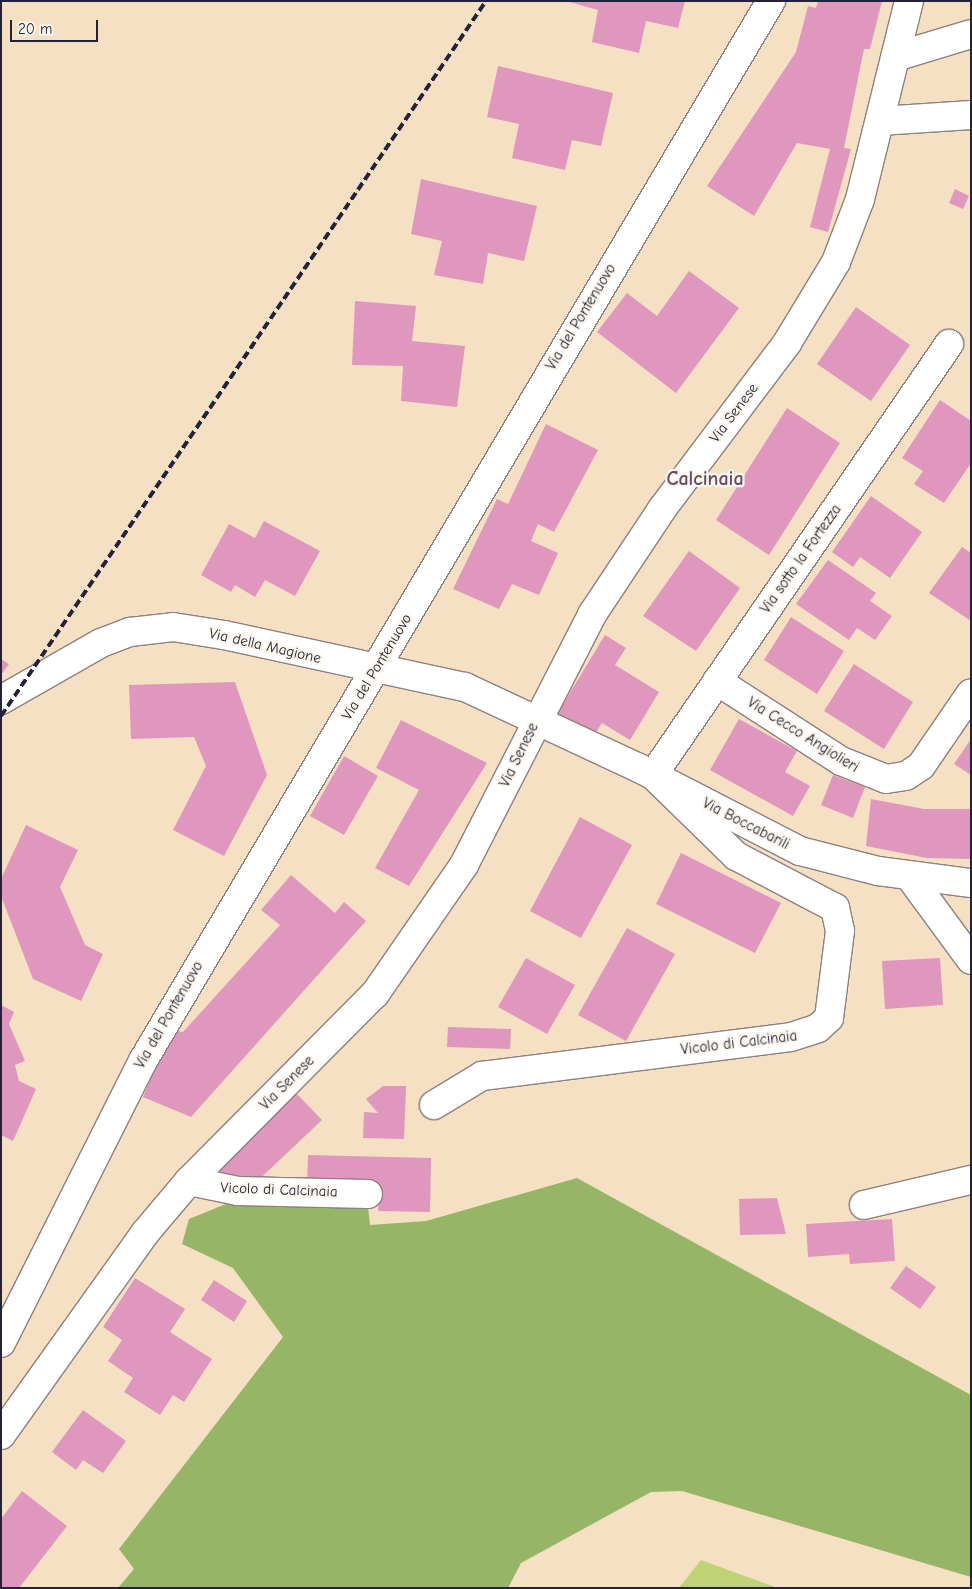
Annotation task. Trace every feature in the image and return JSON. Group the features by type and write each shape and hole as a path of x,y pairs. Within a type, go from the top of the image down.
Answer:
{"main road":[{"name":"Via del Pontenuovo","path":"1,1343 144,1059 771,1"},
{"name":"Via Senese","path":"1,1435 106,1283 190,1181 392,972 464,865 536,719 616,576 787,343 826,282 854,220 909,1"},
{"path":"895,57 971,34"},
{"path":"880,121 971,114"},
{"name":"Via sotto la Fortezza","path":"653,775 949,344"},
{"name":"Via della Magione","path":"1,700 101,643 160,628 224,635 446,682 536,719"},
{"name":"Via Cecco Angiolieri","path":"716,682 841,761 886,779 906,776 921,766 971,693"},
{"name":"Via Boccabarili","path":"536,719 653,775 800,852 910,877 971,883"},
{"name":"Vicolo di Calcinaia","path":"434,1105 488,1074 791,1037 818,1028 829,1018 840,932 835,908 732,853 653,775"},
{"path":"910,877 971,960"},
{"path":"864,1205 971,1180"},
{"name":"Vicolo di Calcinaia","path":"190,1181 238,1191 368,1194"}],"green space":[{"path":"577,1178 971,1395 971,1577 682,1491 651,1492 521,1563 508,1588 118,1588 134,1569 119,1549 283,1337 233,1268 182,1244 189,1219 243,1197 367,1198 370,1225 426,1221"},
{"path":"701,1560 778,1588 679,1588"}],"building":[{"path":"566,1 685,1 678,28 646,21 639,53 592,42 598,10"},
{"path":"818,1 882,1 870,49 864,49 844,148 851,149 828,232 810,227 830,149 797,143 754,216 707,186 796,52 808,6 816,8"},
{"path":"498,66 613,93 601,146 572,140 565,170 512,158 519,124 487,117"},
{"path":"421,179 537,206 524,261 488,253 483,284 434,275 442,241 411,234"},
{"path":"955,189 969,196 963,209 949,203"},
{"path":"689,271 739,308 676,393 597,332 627,293 657,316"},
{"path":"355,301 416,306 412,341 465,346 457,407 401,401 403,366 352,365"},
{"path":"856,307 910,345 871,401 817,364"},
{"path":"940,400 971,421 971,463 944,503 914,484 923,471 902,458"},
{"path":"787,408 840,443 769,555 716,520"},
{"path":"546,424 598,450 554,532 538,524 531,541 558,553 539,595 512,584 499,609 453,589 497,499 508,504"},
{"path":"871,496 922,532 890,578 860,557 853,567 832,552"},
{"path":"264,521 320,551 295,596 265,580 255,597 235,585 231,592 201,575 229,524 255,538"},
{"path":"962,547 971,553 971,621 929,593"},
{"path":"689,551 740,588 696,651 643,616"},
{"path":"828,560 876,593 870,601 892,616 875,640 857,628 849,640 796,604"},
{"path":"791,617 844,651 817,694 764,660"},
{"path":"605,635 626,648 615,665 659,692 630,740 602,723 593,737 557,714"},
{"path":"1,659 9,664 1,675"},
{"path":"854,664 913,702 884,749 824,711"},
{"path":"235,682 267,775 224,856 173,830 206,766 194,737 131,739 129,685"},
{"path":"739,719 797,751 785,772 810,786 793,816 710,770"},
{"path":"401,720 487,763 409,886 375,868 419,790 376,768"},
{"path":"971,739 971,775 954,764"},
{"path":"344,756 378,776 344,835 310,816"},
{"path":"833,775 865,787 853,818 821,805"},
{"path":"871,799 924,809 971,809 971,859 927,858 866,846"},
{"path":"580,817 632,845 581,938 530,911"},
{"path":"26,825 78,850 60,887 85,945 103,954 81,1001 33,979 1,896 1,879"},
{"path":"681,853 781,903 755,953 656,904"},
{"path":"291,875 335,913 344,902 366,921 191,1117 143,1097 171,1030 183,1032 280,925 261,910"},
{"path":"627,928 675,954 626,1041 578,1015"},
{"path":"526,958 575,985 547,1034 498,1007"},
{"path":"940,958 943,1005 885,1009 882,961"},
{"path":"1,1005 14,1012 9,1024 25,1061 15,1065 19,1081 36,1089 13,1141 1,1135"},
{"path":"448,1027 511,1029 510,1049 447,1047"},
{"path":"383,1086 406,1086 404,1139 363,1138 364,1112 378,1113 366,1099"},
{"path":"296,1093 322,1120 249,1189 211,1176"},
{"path":"308,1155 431,1158 430,1212 378,1211 379,1189 307,1187"},
{"path":"777,1198 786,1234 740,1235 739,1199"},
{"path":"892,1219 895,1261 850,1264 849,1254 808,1257 806,1224"},
{"path":"906,1266 936,1287 920,1309 890,1288"},
{"path":"135,1278 185,1309 170,1332 212,1359 184,1402 173,1395 160,1415 124,1392 133,1378 108,1361 122,1340 103,1327"},
{"path":"214,1280 247,1301 234,1322 201,1300"},
{"path":"83,1410 126,1441 103,1473 83,1460 76,1470 52,1452"},
{"path":"22,1491 67,1526 19,1588 1,1588 1,1519"}],"railway":[{"path":"1,716 486,1"}],"district":[{"name":"Calcinaia","path":"705,478"}]}
